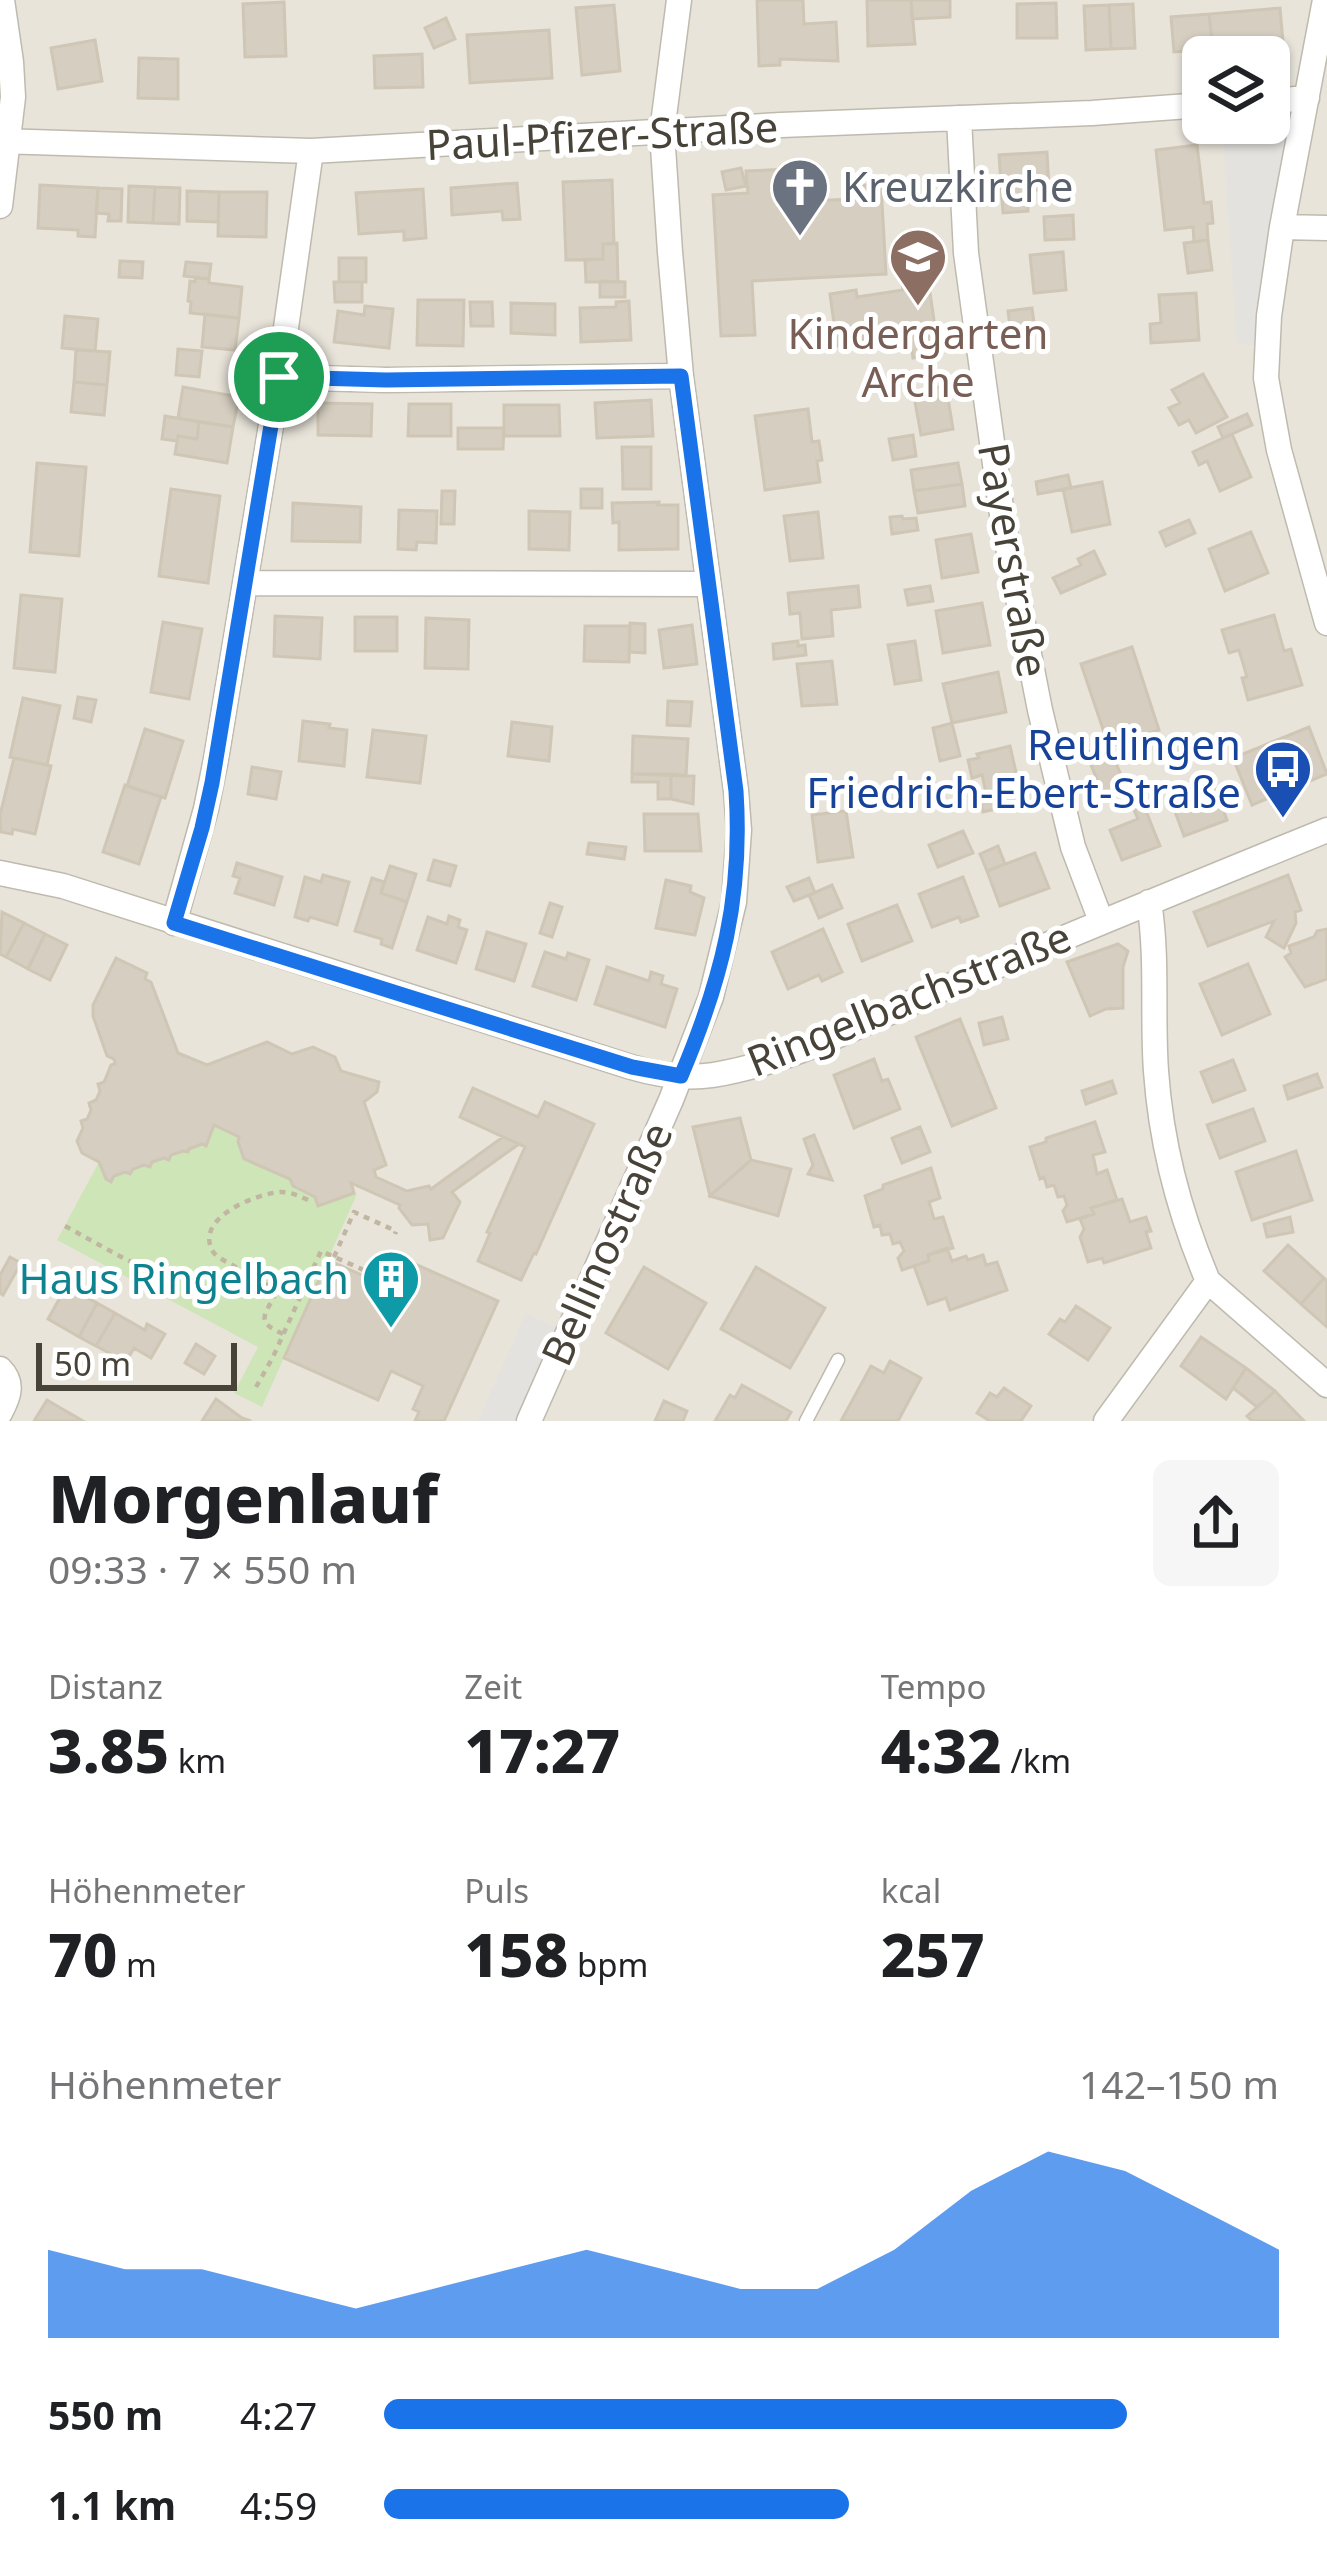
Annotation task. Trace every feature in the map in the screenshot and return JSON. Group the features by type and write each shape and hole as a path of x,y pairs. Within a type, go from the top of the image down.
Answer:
{"street":[{"path":"0,206 13,98 2,0"},
{"name":"Bellinostraße","path":"529,1421 698,1036 722,960 738,865 736,791 681,376 662,132 679,0"},
{"path":"1324,0 1269,316 1267,399 1327,623"},
{"path":"1290,99 1306,98"},
{"name":"Paul-Pfizer-Straße","path":"5,141 311,152 1182,106"},
{"name":"Payerstraße","path":"959,118 966,254 1003,522 1073,847 1101,921"},
{"path":"174,923 206,809 279,377 311,152"},
{"path":"1282,227 1327,228"},
{"path":"279,377 681,376"},
{"path":"246,583 707,584"},
{"name":"Ringelbachstraße","path":"0,873 63,886 632,1067 681,1076 712,1075 793,1052 1327,830"},
{"path":"1149,902 1159,1101 1181,1205 1208,1281 1327,1385"},
{"path":"1106,1421 1208,1281"},
{"path":"0,1369 10,1387 0,1412"}],"lane":[{"path":"806,1421 838,1360"}],"path":[{"path":"65,1226 161,1276 226,1289 238,1281 239,1272 211,1246 216,1222 261,1196 287,1192 308,1200 311,1195"},
{"path":"334,1257 354,1212 396,1231 394,1234"},
{"path":"256,1387 321,1251 393,1283"},
{"path":"375,1278 386,1254"},
{"path":"238,1281 272,1289 274,1297 264,1321 284,1334"},
{"path":"226,1289 227,1299"}],"shaded area":[{"path":"0,0 1327,0 1327,1421 0,1421"},
{"path":"1307,98 1267,346 1237,344 1223,144 1290,144 1290,99"},
{"path":"526,1313 568,1333 529,1421 478,1421"}],"green space":[{"path":"214,1125 239,1137 245,1159 290,1179 293,1186 315,1197 319,1206 357,1194 262,1407 234,1393 258,1347 57,1240 99,1162 110,1181 206,1146"}],"building":[{"path":"757,0 803,0 804,24 836,22 838,61 780,59 780,65 759,66"},
{"path":"867,0 911,0 915,44 868,46"},
{"path":"911,0 950,0 950,17 912,19"},
{"path":"284,2 286,56 245,57 243,4"},
{"path":"1056,3 1057,38 1017,38 1017,4"},
{"path":"1133,4 1135,48 1111,49 1109,5"},
{"path":"614,5 620,71 582,75 576,8"},
{"path":"1109,5 1111,49 1086,50 1084,6"},
{"path":"1280,8 1282,36 1212,36 1209,14"},
{"path":"1209,14 1212,36 1182,36 1182,51 1174,52 1171,17"},
{"path":"446,18 455,39 434,48 425,28"},
{"path":"549,30 552,78 470,83 467,35"},
{"path":"95,40 102,81 58,89 51,48"},
{"path":"422,54 423,87 375,88 374,56"},
{"path":"139,58 178,59 178,99 138,98"},
{"path":"1197,145 1204,203 1211,202 1213,223 1207,224 1208,240 1194,242 1193,227 1165,230 1156,150"},
{"path":"1047,152 1049,189 1027,191 1028,211 1003,213 999,155"},
{"path":"741,168 746,186 726,190 722,172"},
{"name":"Kreuzkirche","path":"791,169 793,202 850,199 850,186 881,184 886,274 752,281 755,335 721,336 713,195 748,193 746,171"},
{"path":"612,180 614,244 603,244 603,259 566,260 563,182"},
{"path":"517,183 520,219 503,220 502,211 452,215 451,188"},
{"path":"40,185 98,188 95,237 78,236 78,230 38,228"},
{"path":"129,186 155,187 153,223 128,222"},
{"path":"155,187 180,188 179,224 153,223"},
{"path":"98,188 122,189 121,221 108,221 109,214 96,213"},
{"path":"423,189 426,238 404,240 404,231 359,234 356,193"},
{"path":"187,191 219,192 218,222 187,221"},
{"path":"219,192 267,192 266,237 218,236"},
{"path":"1073,215 1074,239 1045,240 1044,217"},
{"path":"1208,240 1212,270 1188,273 1184,243"},
{"path":"617,243 618,282 586,282 585,260 603,259 603,244"},
{"path":"1063,252 1066,290 1034,293 1030,255"},
{"path":"339,258 366,258 366,282 339,282"},
{"name":"Kindergarten Arche","path":"925,259 939,354 913,358 909,329 863,336 863,342 837,346 830,294 856,290 857,297 903,290 899,263"},
{"path":"120,261 143,262 142,278 119,277"},
{"path":"186,262 211,264 209,279 184,276"},
{"path":"190,281 242,287 239,318 190,313"},
{"path":"600,281 625,282 625,297 600,297"},
{"path":"334,282 362,282 362,302 335,302"},
{"path":"1196,293 1199,340 1151,343 1150,324 1161,323 1159,295"},
{"path":"418,300 464,300 463,346 417,345"},
{"path":"629,301 631,340 581,342 580,308 616,307 616,302"},
{"path":"470,302 492,302 493,326 471,326"},
{"path":"511,303 555,304 555,335 511,333"},
{"path":"365,306 393,309 389,348 334,342 338,311 364,315"},
{"path":"1032,308 1035,330 1011,334 1008,311"},
{"path":"205,314 239,318 235,350 202,347"},
{"path":"65,316 98,319 95,351 62,348"},
{"path":"178,349 202,351 199,377 176,375"},
{"path":"76,350 110,352 107,385 74,382"},
{"path":"1203,374 1227,417 1196,433 1189,420 1179,425 1169,408 1180,403 1172,390"},
{"path":"74,382 107,385 104,415 71,412"},
{"path":"946,386 953,429 921,435 913,391"},
{"path":"183,387 239,397 233,427 178,418"},
{"path":"651,400 653,436 597,438 595,403"},
{"path":"318,403 372,404 371,436 318,435"},
{"path":"409,404 451,404 451,436 408,436"},
{"path":"504,405 559,405 560,436 504,436"},
{"path":"808,409 812,442 819,441 820,482 765,490 755,416"},
{"path":"1247,414 1252,425 1223,438 1218,427"},
{"path":"165,416 199,422 197,439 162,439"},
{"path":"199,422 233,427 227,463 175,454 178,436 197,439"},
{"path":"458,428 504,428 503,449 458,449"},
{"path":"1232,434 1251,477 1220,491 1207,461 1199,465 1193,452"},
{"path":"913,435 916,456 893,460 889,439"},
{"path":"622,447 651,447 651,489 623,489"},
{"path":"37,463 86,467 79,556 30,552"},
{"path":"958,463 962,484 914,491 911,470"},
{"path":"1068,475 1071,488 1038,494 1036,482"},
{"path":"1102,482 1110,524 1072,532 1063,489"},
{"path":"962,484 965,506 918,513 914,491"},
{"path":"171,489 220,496 208,583 159,576"},
{"path":"581,489 602,489 602,508 581,508"},
{"path":"442,491 455,491 454,524 441,524"},
{"path":"293,503 361,507 360,542 292,541"},
{"path":"612,503 678,505 678,549 619,550 619,522 613,523"},
{"path":"399,510 437,511 436,543 417,542 416,550 398,549"},
{"path":"529,511 570,512 569,550 529,549"},
{"path":"818,512 823,558 790,561 784,516"},
{"path":"890,517 916,518 918,530 892,534"},
{"path":"1189,520 1195,533 1166,546 1160,532"},
{"path":"1251,532 1268,573 1225,591 1209,549"},
{"path":"971,534 978,572 942,578 936,540"},
{"path":"1094,551 1105,574 1061,593 1053,578 1081,565 1078,559"},
{"path":"858,586 860,607 831,610 833,636 802,639 800,613 790,614 788,593"},
{"path":"930,586 933,601 908,605 905,590"},
{"path":"21,595 62,599 55,672 14,668"},
{"path":"982,603 990,645 943,653 936,611"},
{"path":"1274,615 1284,651 1291,649 1302,685 1248,700 1239,650 1229,653 1222,630"},
{"path":"275,616 322,618 320,659 274,656"},
{"path":"355,617 397,617 397,651 355,651"},
{"path":"426,618 469,620 468,669 425,668"},
{"path":"163,622 202,629 189,699 151,692"},
{"path":"630,623 645,624 645,653 629,652"},
{"path":"692,625 697,664 664,668 659,630"},
{"path":"585,626 630,626 629,662 584,661"},
{"path":"798,641 798,646 805,645 806,655 774,659 773,644"},
{"path":"915,641 921,680 895,684 888,645"},
{"path":"1132,647 1159,730 1109,747 1081,664"},
{"path":"832,661 837,704 802,706 797,664"},
{"path":"998,672 1006,712 952,723 943,684"},
{"path":"78,697 96,700 91,722 74,718"},
{"path":"23,698 60,706 47,765 10,757"},
{"path":"668,701 692,702 690,726 667,725"},
{"path":"303,721 347,730 344,766 299,761"},
{"path":"512,722 552,727 549,761 508,756"},
{"path":"952,723 960,756 940,761 933,728"},
{"path":"1309,727 1327,774 1252,805 1233,758"},
{"path":"145,729 183,741 165,798 127,786"},
{"path":"373,730 426,736 420,783 367,777"},
{"path":"633,736 688,739 686,776 632,774"},
{"path":"1108,744 1126,787 1104,796 1086,753"},
{"path":"1010,746 1023,803 983,812 982,775 972,778 968,760"},
{"path":"14,758 51,766 35,834 13,829 12,834 1,832 0,815"},
{"path":"252,767 281,772 276,799 248,794"},
{"path":"632,774 671,774 671,799 658,799 658,782 632,782"},
{"path":"671,774 694,776 693,804 671,799"},
{"path":"125,785 161,797 139,864 103,852"},
{"path":"1214,785 1227,820 1184,836 1171,801"},
{"path":"1144,806 1160,846 1122,860 1110,830 1138,819 1134,810"},
{"path":"846,811 853,857 818,862 812,815"},
{"path":"644,814 698,814 701,851 645,851"},
{"path":"963,831 973,853 938,867 929,845"},
{"path":"589,843 626,847 624,859 587,854"},
{"path":"998,846 1005,864 987,871 980,854"},
{"path":"1035,853 1049,888 1000,906 987,871"},
{"path":"434,860 456,866 450,886 428,880"},
{"path":"237,863 282,877 274,905 235,893 240,878 233,876"},
{"path":"390,866 416,874 407,902 381,893"},
{"path":"323,875 349,882 337,925 295,917 305,877 321,882"},
{"path":"1288,875 1301,910 1295,912 1296,923 1284,948 1266,937 1274,921 1208,946 1194,912"},
{"path":"963,877 978,916 932,927 919,894"},
{"path":"372,878 384,882 381,893 407,902 392,948 381,944 382,939 355,931"},
{"path":"809,878 815,893 794,901 787,887"},
{"path":"666,880 691,886 690,892 704,898 695,935 656,928"},
{"path":"832,885 842,908 819,918 809,895"},
{"path":"550,903 562,907 552,937 540,933"},
{"path":"897,905 912,941 862,961 848,924"},
{"path":"2,912 24,923 6,957 0,954"},
{"path":"449,916 467,930 456,963 417,950 428,917 447,924"},
{"path":"24,923 45,934 28,969 6,957"},
{"path":"823,929 842,972 822,981 819,975 788,989 772,952"},
{"path":"1327,929 1327,979 1305,987 1285,957 1291,953 1289,946"},
{"path":"487,932 526,944 514,981 476,969"},
{"path":"45,934 67,945 50,980 28,969"},
{"path":"1118,944 1128,951 1123,1008 1090,1016 1067,962"},
{"path":"545,952 589,960 576,1000 533,986"},
{"path":"116,958 147,973 145,979 151,982 178,1053 207,1065 267,1042 292,1054 313,1047 335,1057 341,1071 379,1082 377,1092 364,1102 386,1165 374,1170 376,1177 407,1191 431,1189 503,1137 519,1144 452,1192 460,1202 443,1238 430,1240 428,1224 412,1225 400,1205 351,1183 354,1193 318,1206 315,1197 293,1186 290,1179 244,1159 239,1137 214,1125 206,1146 114,1176 111,1182 99,1162 82,1153 77,1141 81,1121 91,1110 89,1103 100,1091 98,1084 115,1064 107,1056 93,1005"},
{"path":"1248,964 1270,1014 1222,1035 1200,984"},
{"path":"607,967 649,981 651,972 663,976 661,984 677,989 665,1027 595,1004"},
{"path":"1002,1017 1008,1039 984,1045 979,1023"},
{"path":"960,1019 996,1108 952,1126 916,1037"},
{"path":"874,1059 900,1109 854,1128 834,1075"},
{"path":"1233,1060 1245,1090 1213,1102 1201,1072"},
{"path":"1317,1074 1322,1087 1288,1099 1284,1086"},
{"path":"1112,1081 1116,1093 1086,1104 1082,1091"},
{"path":"473,1088 538,1117 545,1102 594,1124 521,1280 478,1261 525,1147 460,1117"},
{"path":"1253,1109 1265,1141 1220,1158 1207,1125"},
{"path":"740,1118 751,1160 710,1196 693,1127"},
{"path":"1095,1122 1105,1152 1093,1155 1097,1174 1107,1170 1117,1200 1067,1222 1064,1196 1058,1197 1054,1185 1047,1187 1044,1177 1040,1179 1030,1147"},
{"path":"920,1127 930,1152 902,1163 892,1138"},
{"path":"814,1135 832,1180 808,1174 813,1165 804,1139"},
{"path":"1296,1151 1312,1200 1252,1220 1236,1172"},
{"path":"751,1160 791,1169 778,1216 710,1196"},
{"path":"931,1168 940,1198 929,1202 934,1219 943,1217 953,1248 902,1270 900,1242 893,1244 890,1234 882,1235 880,1225 874,1227 865,1196"},
{"path":"1122,1199 1130,1222 1146,1217 1151,1248 1104,1263 1102,1258 1088,1262 1080,1219 1094,1214 1091,1208"},
{"path":"1290,1217 1293,1232 1267,1237 1264,1224"},
{"path":"1288,1245 1324,1278 1301,1304 1264,1271"},
{"path":"947,1248 952,1261 983,1255 986,1265 997,1262 1007,1290 950,1310 946,1298 928,1304 914,1266"},
{"path":"10,1257 21,1263 3,1295 0,1275"},
{"name":"Haus Ringelbach","path":"404,1259 498,1301 444,1421 415,1421 419,1412 413,1409 423,1386 391,1371 378,1400 284,1358 328,1260 391,1288"},
{"path":"644,1267 706,1303 668,1369 606,1333"},
{"path":"756,1267 825,1308 790,1368 721,1329"},
{"path":"1324,1278 1327,1281 1327,1327 1301,1304"},
{"path":"66,1287 97,1303 79,1337 48,1319"},
{"path":"97,1303 115,1313 96,1346 79,1337"},
{"path":"1076,1306 1110,1328 1088,1360 1049,1334"},
{"path":"115,1313 145,1330 147,1324 165,1334 151,1358 134,1348 126,1362 96,1346"},
{"path":"1201,1337 1246,1368 1226,1399 1181,1366"},
{"path":"196,1344 215,1356 204,1374 185,1363"},
{"path":"890,1361 921,1378 898,1421 841,1421 871,1366 884,1373"},
{"path":"1246,1368 1275,1391 1257,1407 1233,1388"},
{"path":"742,1385 791,1412 786,1421 715,1421 730,1395 735,1398"},
{"path":"1004,1388 1031,1406 1021,1421 990,1421 977,1413 990,1393 997,1397"},
{"path":"1275,1391 1304,1421 1252,1421 1247,1416"},
{"path":"216,1399 242,1418 251,1421 202,1421"},
{"path":"47,1400 83,1421 34,1421"},
{"path":"664,1401 687,1411 683,1421 655,1421"}],"place":[{"name":"Kreuzkirche","path":"800,238"},
{"name":"Kindergarten Arche","path":"918,308"},
{"name":"Reutlingen Friedrich-Ebert-Straße","path":"1283,820"},
{"name":"Haus Ringelbach","path":"391,1330"}],"route":[{"path":"681,376 739,830 734,902 722,960 681,1076 632,1067 174,923 212,783 279,377 681,376"}]}
